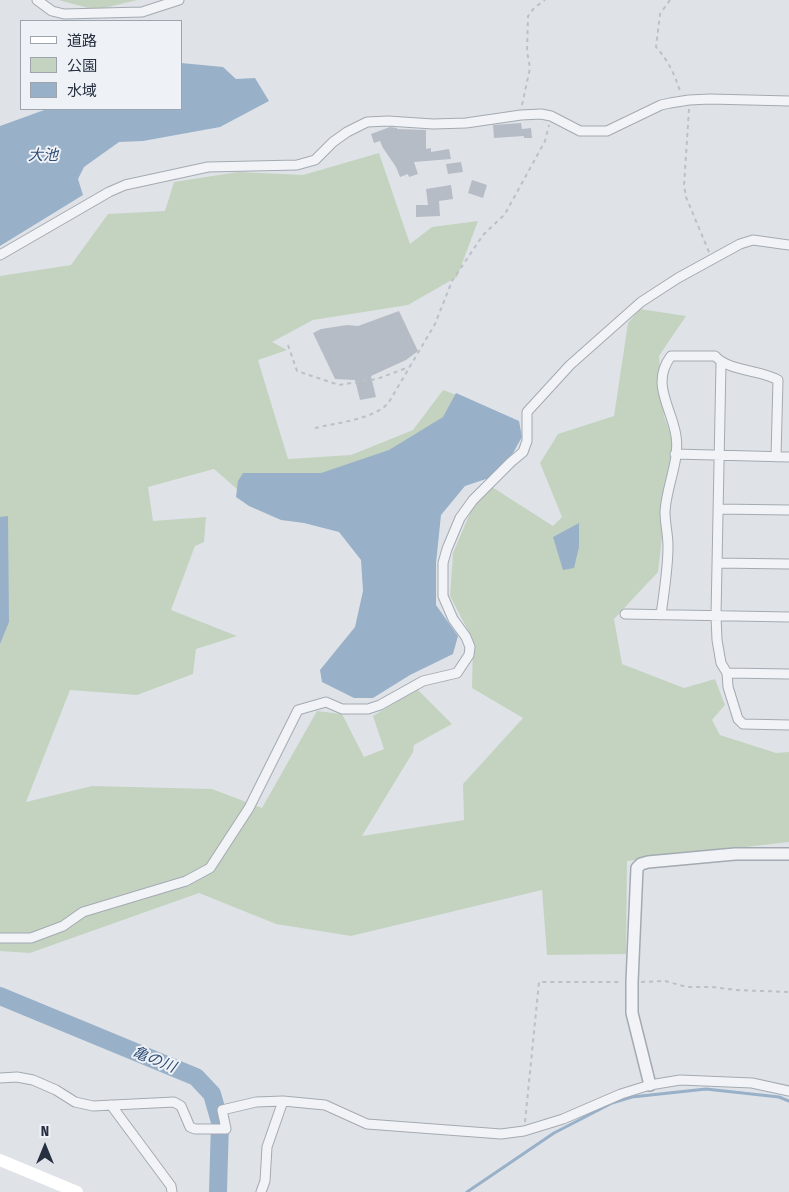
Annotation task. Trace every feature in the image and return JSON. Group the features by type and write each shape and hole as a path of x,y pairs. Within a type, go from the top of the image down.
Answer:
{"main road":[{"path":"0,1160 77,1192"}],"street":[{"path":"37,0 52,11 64,14 142,12 178,0"},
{"path":"0,254 109,192 125,185 208,167 297,165 315,160 346,132 367,122 466,123 541,114 551,116 580,131 607,131 660,105 686,100 789,101"},
{"path":"0,938 31,938 63,926 83,912 186,881 210,868 248,808 298,710 326,702 342,709 368,709 380,705 423,681 457,673 469,655 470,647 443,596 443,563 447,548 460,518 472,500 523,452 527,441 527,412 570,365 640,302 711,259 740,244 753,240 789,245"},
{"path":"661,615 668,547 665,511 676,438 664,400 662,386 665,363 671,356 715,356 721,363 770,375 778,380 776,457"},
{"path":"721,363 716,616 717,640 721,663 727,673 728,686 738,719 743,724 789,725"},
{"path":"675,454 789,457"},
{"path":"718,509 789,510"},
{"path":"717,563 789,564"},
{"path":"626,614 789,617"},
{"path":"727,673 789,674"},
{"path":"650,1085 632,1013 637,868 641,864 648,862 736,854 789,854"},
{"path":"0,1078 16,1077 33,1080 56,1090 75,1102 93,1106 174,1102 181,1106 190,1127 195,1129 226,1129 222,1110 256,1102 284,1101 325,1105 367,1124 384,1127 501,1134 524,1131 563,1119 621,1094 650,1085 680,1080 752,1083 789,1091"},
{"path":"261,1192 264,1181 267,1147 284,1101"},
{"path":"111,1105 171,1186 172,1192"}],"path":[{"path":"521,115 530,68 527,51 528,16 534,8 545,0"},
{"path":"670,0 660,14 656,47 672,67 686,100 684,186 686,197 711,259"},
{"path":"315,428 366,416 384,409 435,324 452,281 483,235 505,214 545,141 551,116"},
{"path":"288,345 296,371 339,385 376,379 410,367"},
{"path":"524,1131 539,982 665,981 686,987 789,992"}],"green space":[{"path":"58,0 137,0 96,10"},
{"path":"379,153 410,244 432,227 478,221 457,277 408,305 313,320 272,342 287,350 258,360 288,459 351,455 413,430 443,390 462,397 430,445 328,484 238,490 214,469 148,487 153,521 206,517 204,542 195,546 171,610 237,636 196,649 193,674 137,695 70,690 26,802 92,786 212,789 262,808 317,711 342,714 364,757 384,749 373,716 417,689 452,724 414,745 413,752 362,836 464,820 463,784 523,718 472,688 473,640 450,596 453,553 473,506 492,487 553,526 562,517 540,463 558,434 614,416 628,323 640,309 686,316 659,356 664,416 673,442 658,572 614,619 622,664 684,688 715,679 725,705 712,720 720,735 776,753 789,752 789,842 627,861 626,954 547,955 542,890 351,936 276,924 199,893 30,953 0,951 0,276 71,265 108,214 165,211 174,182 238,172 303,175"}],"water":[{"name":"大池","path":"182,63 223,67 236,79 255,78 269,101 220,127 143,141 119,142 84,167 78,179 83,195 0,246 0,126 44,110 182,110"},
{"path":"456,393 519,421 522,437 513,453 492,477 465,486 441,515 436,563 436,605 458,636 453,654 410,675 373,698 354,698 322,682 320,670 355,627 363,591 361,560 339,532 304,523 281,520 249,506 236,497 238,481 243,473 321,473 389,450 443,417"},
{"path":"8,516 9,622 0,644 0,517"},
{"path":"579,523 579,547 574,568 563,570 553,537"}],"building":[{"path":"521,123 522,129 531,128 532,138 524,138 524,136 494,138 493,125"},
{"path":"390,127 426,130 426,149 431,148 431,152 449,149 451,159 414,162 418,174 409,177 408,174 400,177 380,141 374,143 371,134"},
{"path":"461,162 463,172 448,174 446,164"},
{"path":"472,180 487,185 483,198 468,193"},
{"path":"451,185 453,199 439,201 440,216 416,217 416,205 428,205 426,189"},
{"path":"399,311 418,351 406,360 371,376 376,397 360,400 355,380 335,379 313,333 321,329 347,325 358,326"}],"waterway":[{"name":"亀の川","path":"0,996 196,1077 212,1094 220,1122 218,1192"},
{"path":"467,1192 554,1133 612,1103 632,1097 706,1089 779,1097 789,1101"}]}
